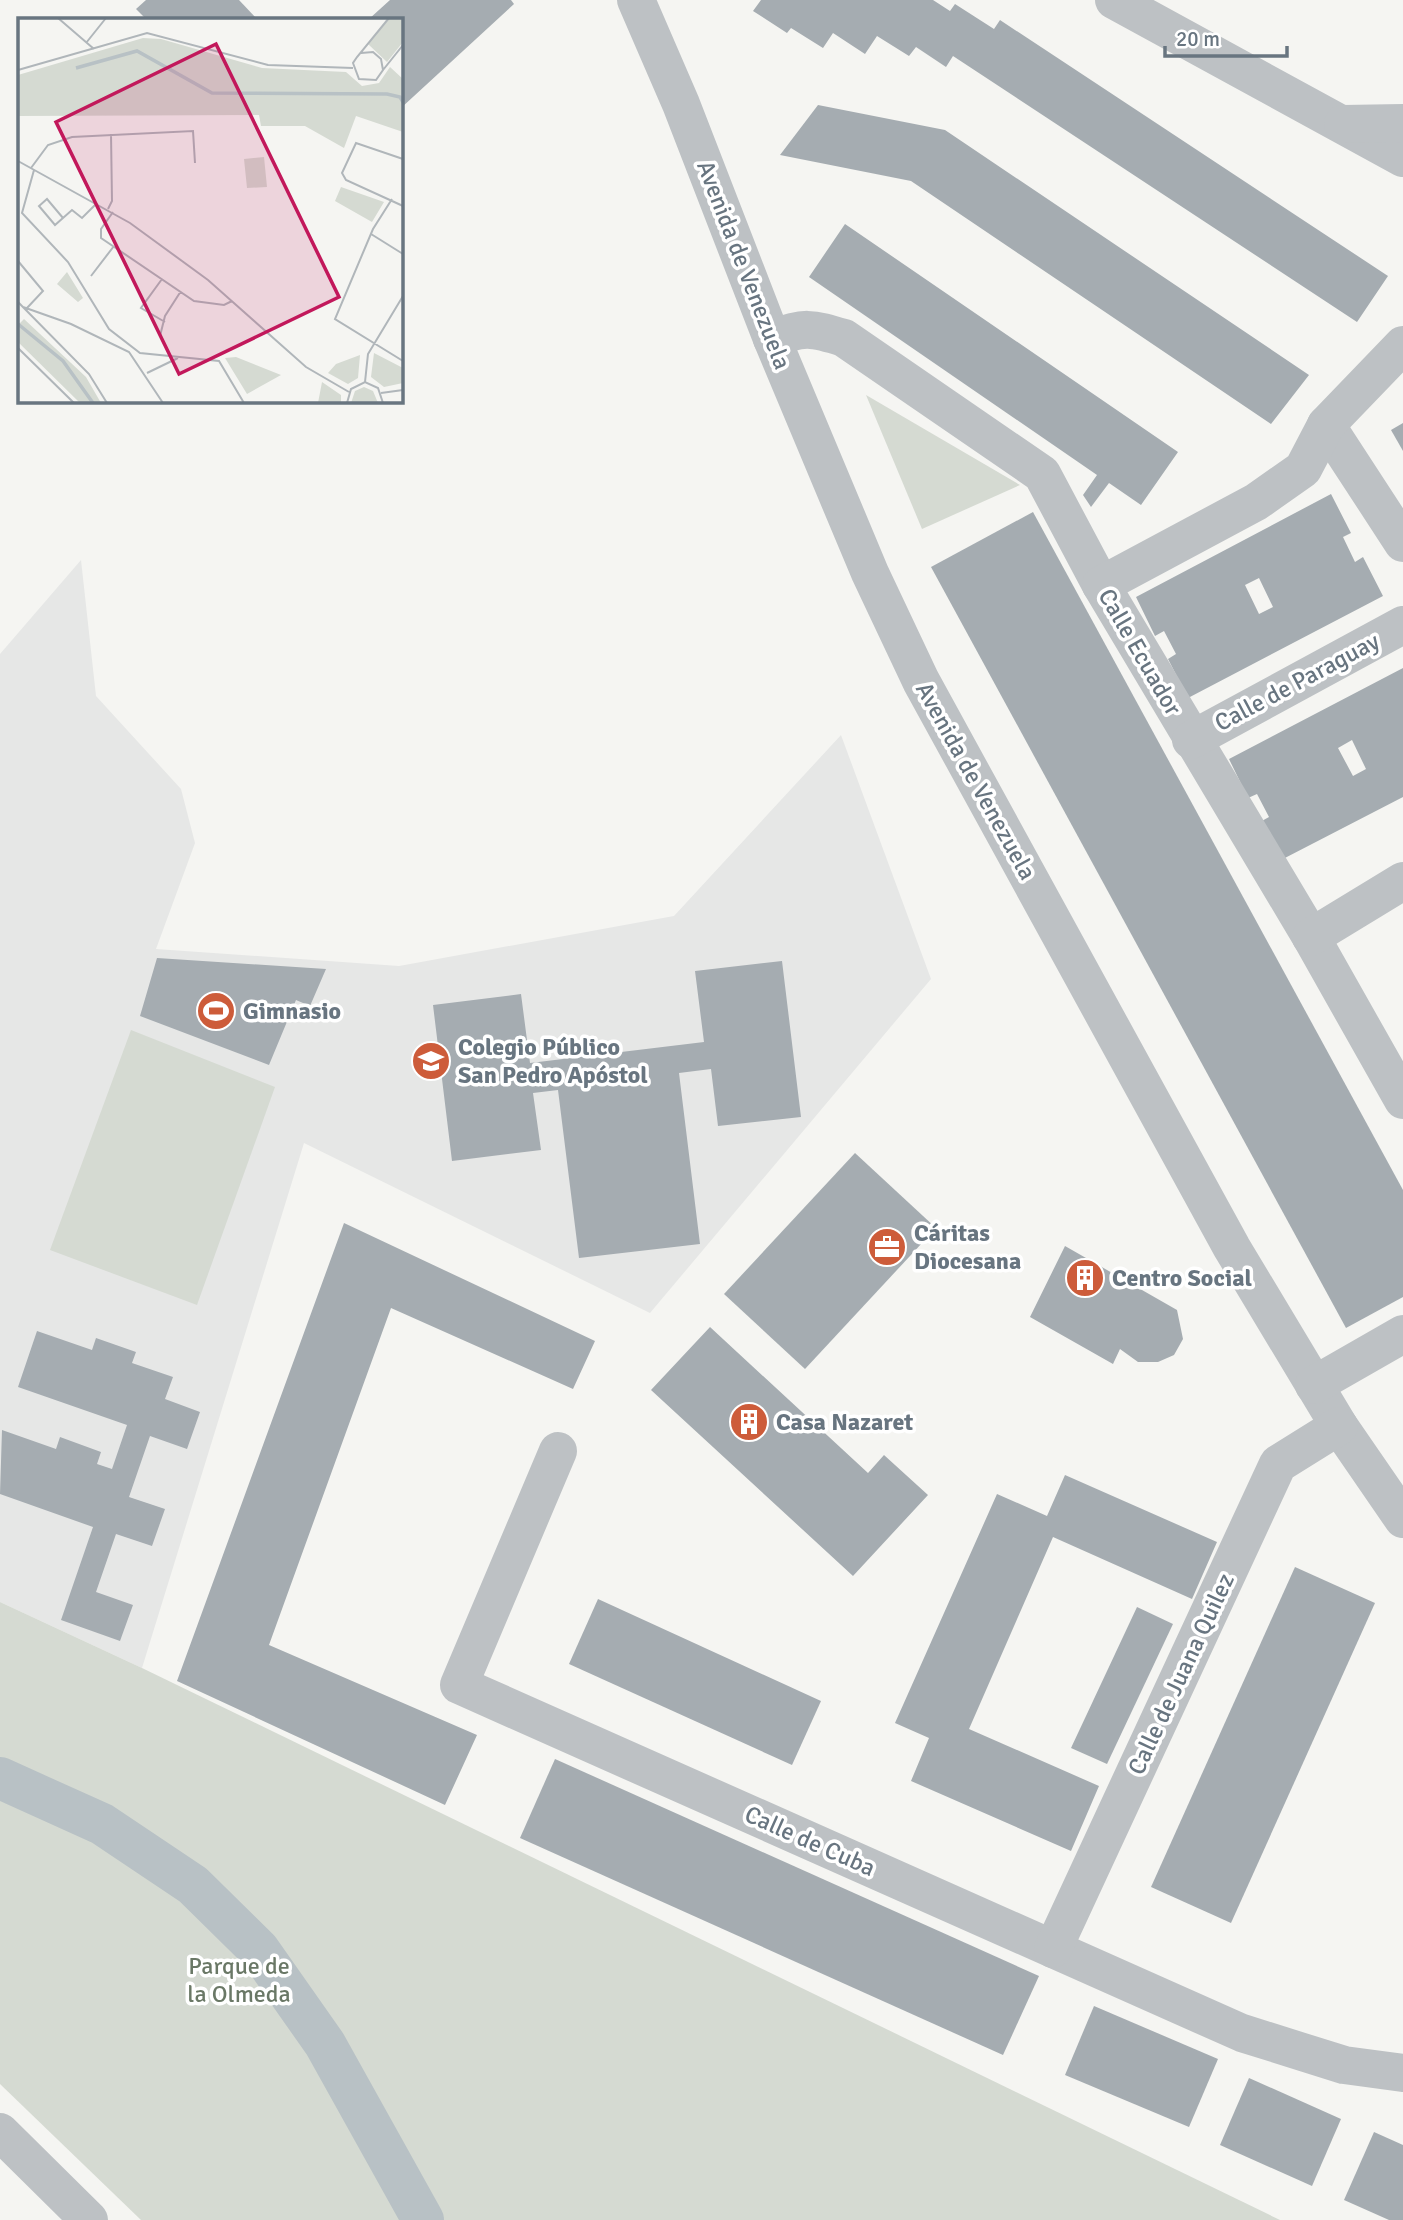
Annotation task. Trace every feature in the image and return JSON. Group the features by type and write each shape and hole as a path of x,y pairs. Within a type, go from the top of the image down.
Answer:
{"street":[{"name":"Avenida de Venezuela","path":"636,0 681,104 772,339 870,573 921,681 1232,1248 1339,1426 1400,1511"},
{"path":"1114,0 1403,158"},
{"path":"1341,124 1403,123"},
{"name":"Calle Ecuador","path":"772,339 793,330 811,328 844,338 1042,474 1101,585 1191,740 1311,937 1403,1100"},
{"path":"1101,585 1256,502 1303,469 1326,425 1403,345"},
{"path":"1326,425 1403,543"},
{"name":"Calle de Paraguay","path":"1191,740 1403,625"},
{"path":"1311,937 1403,881"},
{"path":"1314,1385 1403,1334"},
{"name":"Calle de Juana Quilez","path":"1053,1949 1278,1464 1339,1426"},
{"name":"Calle de Cuba","path":"558,1451 459,1685 1242,2033 1344,2065 1403,2073"},
{"path":"0,2132 89,2220"}],"shaded area":[{"name":"Colegio Público San Pedro Apóstol","path":"81,560 96,696 181,789 195,843 156,949 399,966 674,916 841,735 931,979 650,1313 304,1143 142,1668 0,1602 0,654"}],"green space":[{"path":"866,395 1020,485 922,529"},
{"path":"131,1030 275,1087 197,1305 50,1250"},
{"name":"Parque de la Olmeda","path":"0,1602 142,1668 1280,2220 141,2220 0,2084"}],"building":[{"path":"146,0 239,0 256,18 145,18 136,9"},
{"path":"390,0 511,0 514,4 402,107 402,18 370,18"},
{"path":"761,0 933,0 950,11 955,4 994,29 1000,20 1388,276 1357,322 953,56 946,67 916,47 909,56 877,36 865,54 833,33 823,48 791,28 787,33 753,11"},
{"path":"818,105 945,130 1309,375 1271,424 911,181 780,155"},
{"path":"845,224 1178,452 1141,505 1109,483 1091,507 1083,495 1097,475 809,277"},
{"path":"1403,423 1403,451 1391,430"},
{"path":"1331,494 1351,533 1343,537 1355,562 1363,557 1383,596 1188,698 1168,659 1176,654 1164,631 1155,636 1136,597","holes":["1259,578 1273,607 1259,614 1245,585"]},
{"path":"1033,512 1403,1190 1403,1297 1346,1328 931,567"},
{"path":"1403,668 1403,797 1281,860 1260,822 1269,817 1257,794 1248,798 1229,759","holes":["1352,740 1366,769 1353,776 1338,748"]},
{"name":"Gimnasio","path":"157,958 326,969 310,1006 296,1000 269,1065 140,1016"},
{"name":"Colegio Público San Pedro Apóstol","path":"782,961 801,1117 718,1126 711,1069 679,1073 700,1244 579,1258 558,1090 533,1093 541,1150 452,1161 433,1005 521,994 530,1063 704,1042 695,971"},
{"path":"855,1153 936,1228 805,1369 724,1294"},
{"path":"344,1223 595,1341 573,1389 391,1308 269,1645 477,1735 445,1805 177,1681"},
{"name":"Centro Social","path":"1065,1246 1177,1310 1183,1339 1174,1355 1158,1362 1138,1362 1120,1349 1113,1364 1030,1317"},
{"name":"Casa Nazaret","path":"710,1327 868,1473 884,1455 928,1495 853,1576 651,1390"},
{"path":"37,1331 92,1350 96,1338 136,1352 132,1363 173,1377 165,1399 200,1412 187,1449 150,1436 129,1497 165,1509 152,1546 116,1534 96,1592 133,1605 120,1641 61,1620 93,1527 0,1494 2,1430 56,1449 60,1437 101,1452 97,1464 112,1469 127,1425 18,1387"},
{"path":"1065,1475 1217,1542 1192,1599 1053,1537 969,1729 1099,1786 1071,1851 911,1781 929,1738 895,1723 997,1494 1047,1516"},
{"path":"1295,1567 1375,1603 1231,1923 1151,1887"},
{"path":"598,1599 821,1701 792,1765 569,1664"},
{"path":"1137,1607 1173,1624 1107,1764 1071,1748"},
{"path":"555,1759 1039,1976 1003,2055 520,1838"},
{"path":"1094,2006 1218,2059 1189,2127 1065,2075"},
{"path":"1249,2078 1341,2119 1312,2186 1220,2145"},
{"path":"1374,2132 1403,2145 1403,2220 1389,2220 1344,2200"}],"waterway":[{"path":"0,1778 102,1824 193,1885 259,1950 325,2044 423,2220"}],"place":[{"name":"Gimnasio","path":"216,1011"},
{"name":"Colegio Público San Pedro Apóstol","path":"431,1061"},
{"name":"Cáritas Diocesana","path":"887,1247"},
{"name":"Centro Social","path":"1085,1278"},
{"name":"Casa Nazaret","path":"749,1422"}]}
